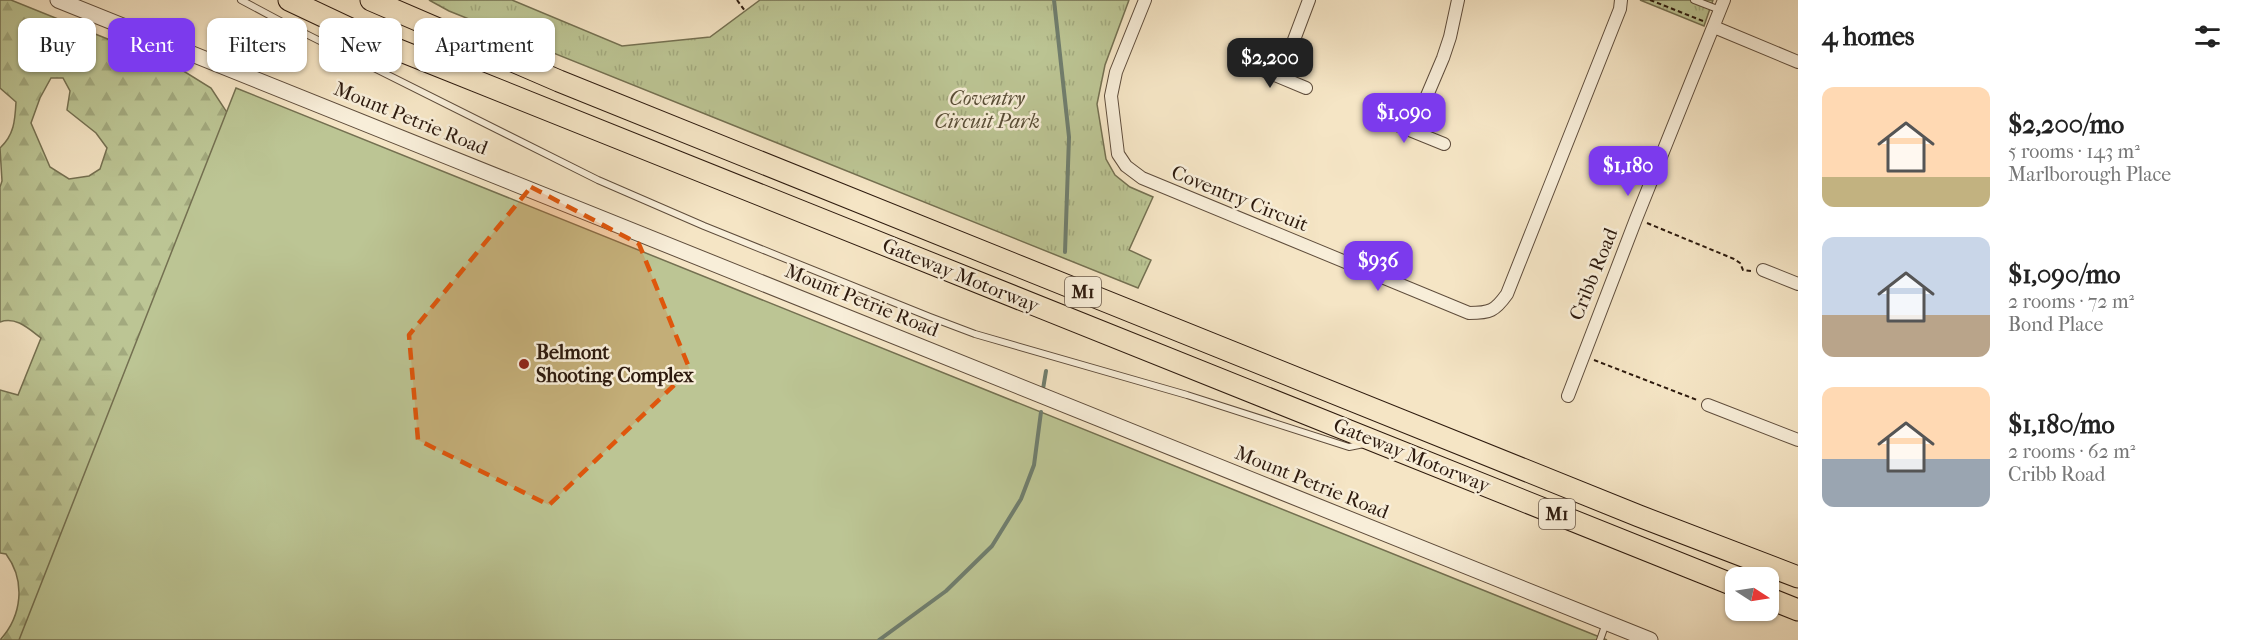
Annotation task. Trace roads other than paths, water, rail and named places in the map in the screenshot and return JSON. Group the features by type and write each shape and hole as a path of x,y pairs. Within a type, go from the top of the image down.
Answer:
{"highway":[{"name":"Gateway Motorway","path":"289,0 376,41 1725,581"},
{"name":"Gateway Motorway","path":"370,0 614,103 1628,511 1798,577"},
{"path":"1779,602 1798,610"}],"street":[{"name":"Mount Petrie Road","path":"58,0 1650,640"},
{"name":"Coventry Circuit","path":"1146,0 1116,72 1111,96 1118,154 1126,166 1142,178 1469,313 1487,313 1498,306 1507,294 1620,9 1621,0"},
{"path":"1280,77 1309,0"},
{"path":"1412,131 1450,37 1458,0"},
{"name":"Cribb Road","path":"1568,396 1722,5"},
{"path":"1713,27 1798,62"},
{"path":"1246,63 1306,88"},
{"path":"1375,116 1444,144"},
{"path":"1763,270 1798,284"},
{"path":"1708,405 1798,440"}],"lane":[{"path":"241,0 598,180 704,226 930,317 975,334 1187,395 1349,447 1379,442"},
{"path":"1694,0 1722,5"},
{"path":"1600,640 1606,623"}],"waterway":[{"path":"1054,0 1069,137 1065,252"},
{"path":"1043,389 1046,371"},
{"path":"879,640 946,591 992,546 1021,499 1034,465 1041,412"}],"place":[{"name":"Belmont Shooting Complex","path":"524,364"}],"park label":[{"name":"Coventry Circuit Park","path":"987,110"}]}
